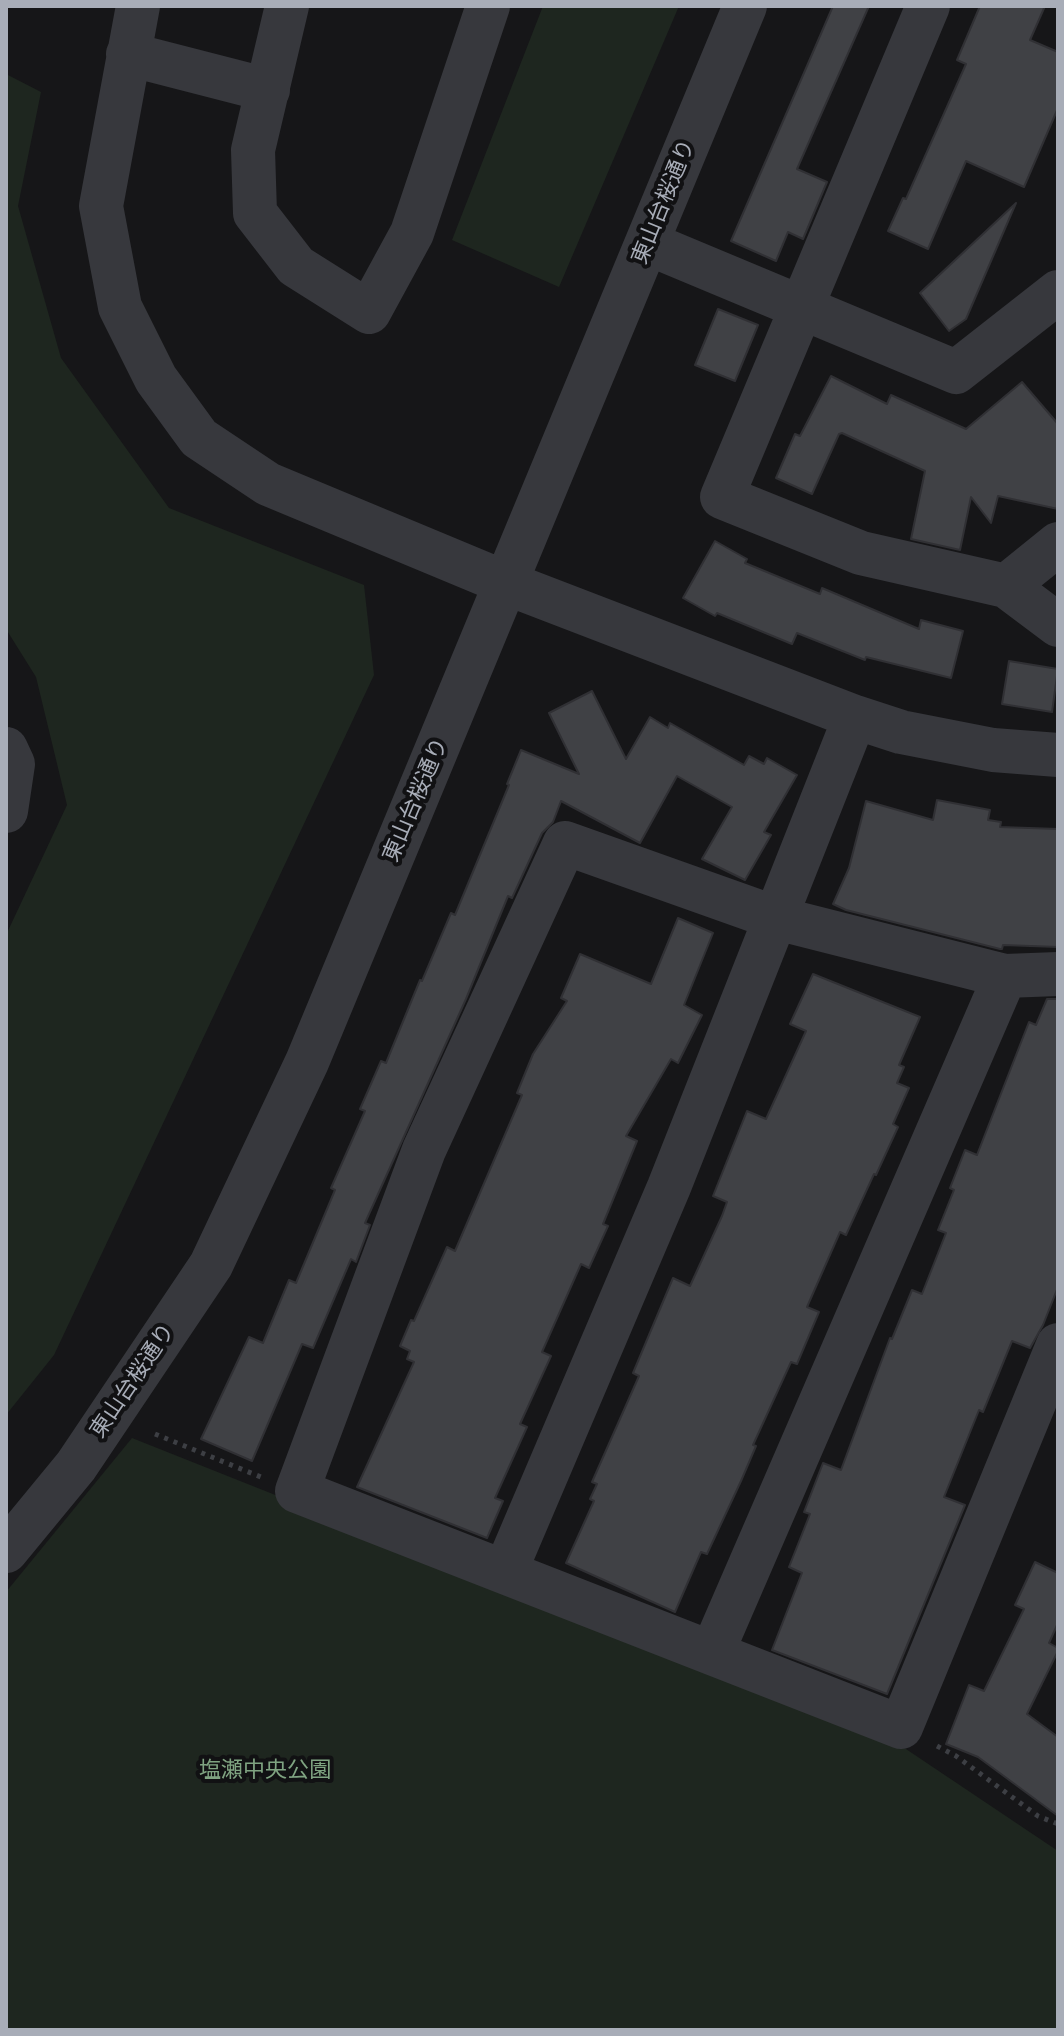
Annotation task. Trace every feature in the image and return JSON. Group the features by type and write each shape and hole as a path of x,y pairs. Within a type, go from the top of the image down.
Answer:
{"street":[{"path":"138,6 101,206 120,307 156,379 199,438 268,484 506,583 855,717 901,732 993,750 1058,755"},
{"path":"287,6 253,150 255,213 296,266 369,312 412,233 488,6"},
{"name":"東山台桜通り","path":"6,1551 76,1466 211,1265 307,1062 745,6"},
{"path":"928,6 722,497 861,553 1006,586 1058,625"},
{"path":"128,54 268,90"},
{"path":"647,243 956,372 1058,292"},
{"path":"1006,586 1058,544"},
{"path":"505,1572 669,1187 855,717"},
{"path":"6,749 13,764 6,811"},
{"path":"1058,974 1005,976 776,918 565,843 424,1150 297,1491 901,1727 1058,1345"},
{"path":"712,1653 1005,976"}],"path":[{"path":"155,1434 297,1491"},
{"path":"901,1727 956,1756 1038,1816 1058,1824"}],"green space":[{"path":"543,6 679,6 559,287 452,240"},
{"path":"6,74 41,92 18,206 61,358 169,508 364,585 374,675 54,1355 6,1415 6,935 67,805 36,677 6,629"},
{"name":"塩瀬中央公園","path":"132,1438 894,1741 1058,1851 1058,2030 6,2030 6,1592"}],"building":[{"path":"833,6 869,6 797,169 827,182 803,239 788,232 776,261 731,241"},
{"path":"980,6 1045,6 1030,40 1058,52 1058,108 1024,187 966,161 928,249 888,231 903,198 906,199 966,64 957,60"},
{"path":"1016,203 966,319 949,331 920,293"},
{"path":"718,309 758,325 735,381 695,365"},
{"path":"831,376 887,404 891,395 966,429 1022,382 1058,424 1058,509 998,496 991,523 971,497 960,550 911,539 925,471 842,433 812,494 776,478 795,434 800,436"},
{"path":"715,541 747,559 745,563 820,594 822,588 919,629 921,620 963,631 951,678 866,657 865,660 797,633 792,644 717,613 715,616 683,598"},
{"path":"1009,661 1058,669 1052,712 1002,704"},
{"path":"592,691 626,759 650,717 668,728 670,723 744,765 749,756 764,764 767,758 797,775 764,832 771,835 745,880 702,859 732,807 677,776 640,843 561,801 553,822 542,833 512,898 508,896 466,999 365,1223 370,1225 356,1262 351,1259 313,1348 302,1344 252,1461 201,1439 249,1337 263,1343 289,1280 296,1283 335,1190 331,1188 365,1111 360,1109 381,1061 386,1063 451,913 455,915 521,750 579,774 549,713"},
{"path":"937,800 990,810 988,820 1001,822 1000,827 1058,829 1058,947 1003,945 1000,949 846,910 833,904 849,868 866,801 933,820"},
{"path":"678,918 713,933 684,1005 702,1015 678,1063 671,1059 626,1136 637,1141 603,1224 608,1226 589,1268 581,1264 542,1352 551,1356 520,1424 527,1427 495,1498 503,1501 487,1538 357,1487 414,1362 407,1359 410,1351 400,1346 447,1247 455,1251 522,1095 517,1093 533,1054 567,1001 561,998 580,954 651,984"},
{"path":"813,974 920,1017 899,1065 904,1067 897,1083 909,1088 893,1124 898,1127 876,1175 846,1235 840,1232 807,1307 819,1312 797,1364 791,1362 753,1445 756,1446 741,1481 707,1554 701,1552 675,1612 566,1563 594,1501 590,1499 597,1484 592,1482 639,1376 633,1373 673,1278 690,1286 722,1216 727,1202 713,1196 747,1111 766,1119 806,1031 790,1024"},
{"path":"1047,999 1058,999 1058,1287 1030,1348 1012,1341 983,1412 979,1410 944,1497 965,1505 887,1694 772,1650 802,1573 789,1567 810,1514 804,1512 823,1463 841,1470 890,1338 912,1290 922,1294 946,1233 938,1230 965,1150 977,1155 1029,1022 1036,1025"},
{"path":"1035,1562 1058,1573 1058,1623 1049,1643 1058,1651 1027,1714 1058,1737 1058,1816 978,1757 946,1744 969,1685 984,1691 1024,1609 1015,1605"}]}
